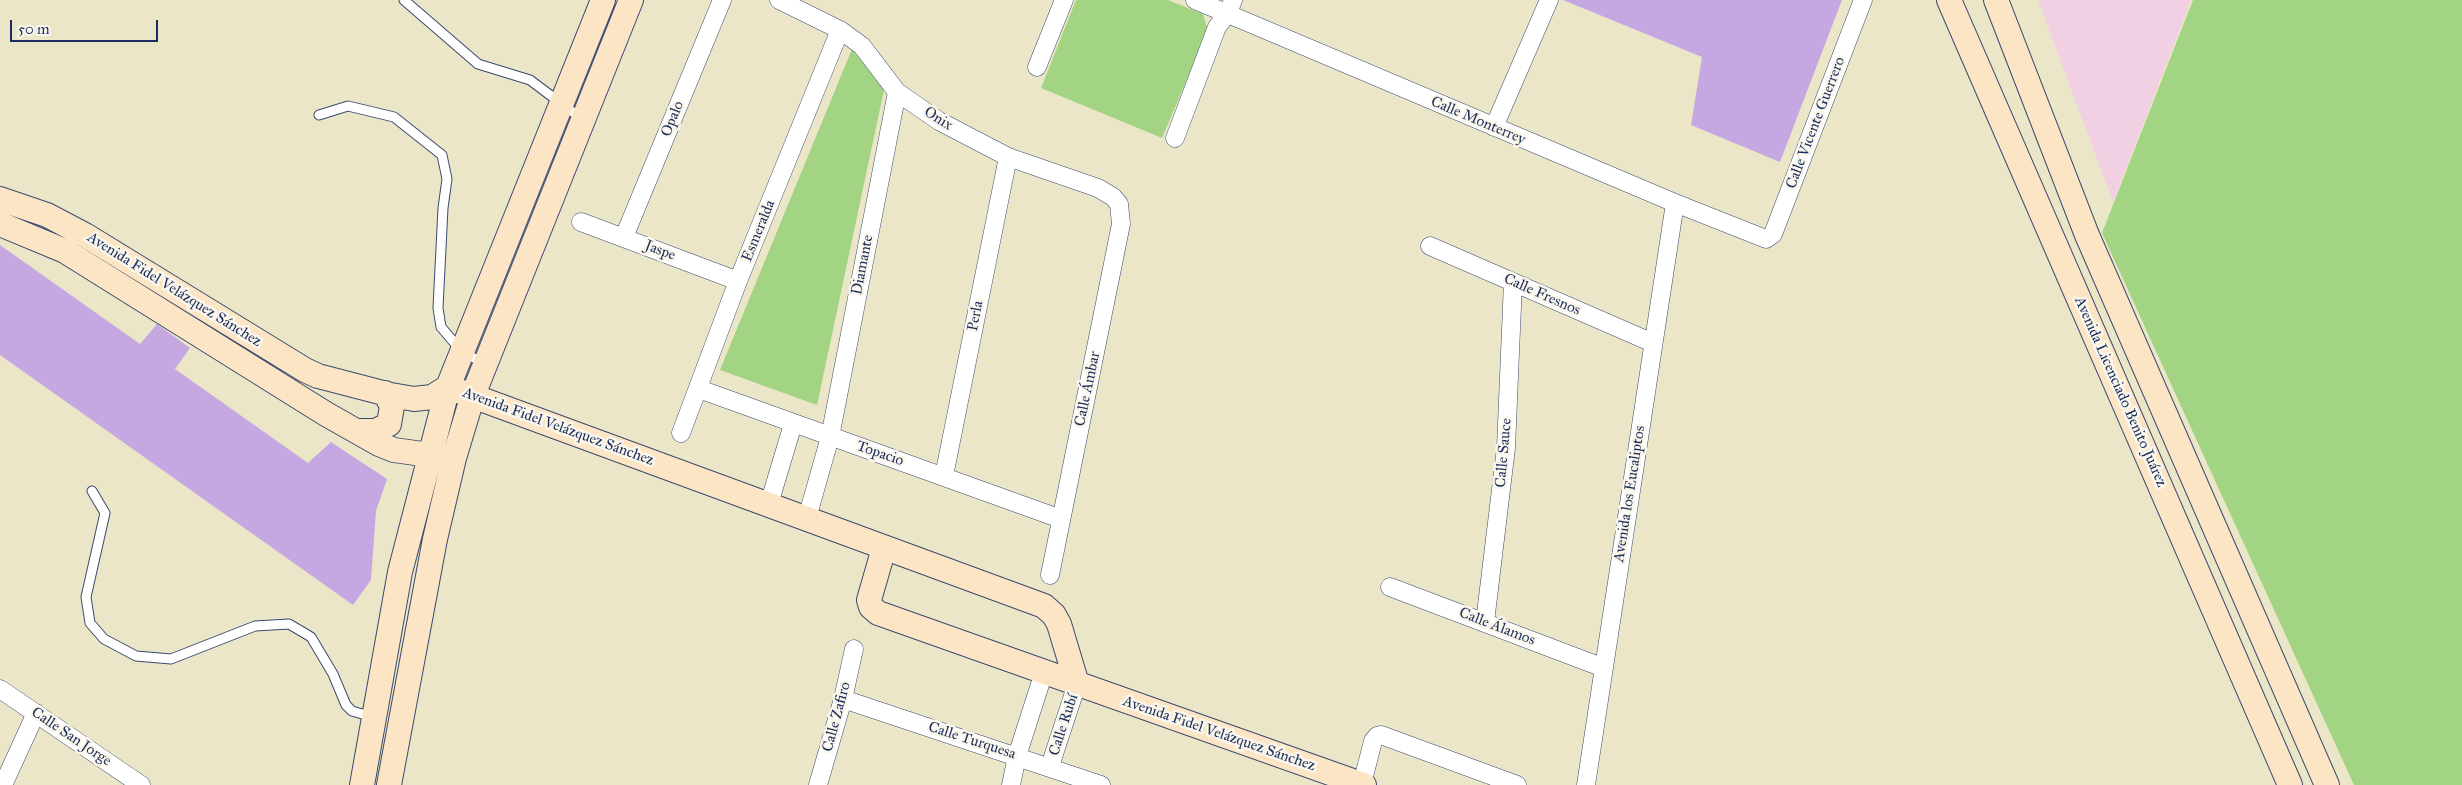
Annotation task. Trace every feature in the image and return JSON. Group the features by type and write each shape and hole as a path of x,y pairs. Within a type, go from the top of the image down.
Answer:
{"street":[{"path":"362,785 400,572 428,457 448,387 603,0"},
{"path":"389,785 435,539 454,458 473,395 631,0"},
{"name":"Opalo","path":"624,237 722,0"},
{"name":"Onix","path":"779,0 840,30 862,46 897,92 939,121 1008,157 1098,188 1113,197 1119,204"},
{"path":"1037,67 1064,0"},
{"name":"Calle Monterrey","path":"1195,0 1230,7 1494,128 1675,204 1763,238"},
{"path":"1494,128 1549,0"},
{"name":"Calle Vicente Guerrero","path":"1763,238 1768,238 1773,234 1863,0"},
{"path":"1996,0 2086,235 2327,785"},
{"name":"Avenida Licenciado Benito Juárez","path":"1948,1 2290,785"},
{"path":"1174,138 1218,27 1230,7"},
{"name":"Esmeralda","path":"681,433 738,281 840,30"},
{"name":"Diamante","path":"807,518 830,437 897,92"},
{"name":"Perla","path":"944,476 1008,157"},
{"name":"Avenida Fidel Velázquez Sánchez","path":"0,199 47,215 114,251 305,370 384,393 423,399 440,394 448,387 1044,606 1054,615 1059,624 1077,684"},
{"name":"Calle Ámbar","path":"1050,575 1121,224 1119,204"},
{"name":"Avenida los Eucaliptos","path":"1586,785 1675,204"},
{"name":"Jaspe","path":"581,222 738,281"},
{"name":"Avenida Fidel Velázquez Sánchez","path":"0,224 65,251 326,414 357,431 394,450 428,457 454,458"},
{"name":"Calle Fresnos","path":"1430,246 1653,343"},
{"name":"Calle Sauce","path":"1484,622 1506,448 1513,282"},
{"name":"Topacio","path":"699,389 1061,519"},
{"path":"357,431 376,431 389,424 392,406 384,393"},
{"path":"770,504 793,424"},
{"name":"Avenida Fidel Velázquez Sánchez","path":"884,548 869,600 874,610 1363,785 1373,741 1377,736 1381,735 1517,785"},
{"name":"Calle Álamos","path":"1390,587 1604,668"},
{"name":"Calle Zafiro","path":"818,785 843,699 854,649"},
{"path":"1011,785 1017,756 1044,672"},
{"name":"Calle Rubí","path":"1050,766 1077,684"},
{"name":"Calle San Jorge","path":"0,689 139,784"},
{"name":"Calle Turquesa","path":"843,699 1050,766 1101,785"},
{"path":"3,785 36,713"}],"lane":[{"path":"404,0 478,64 530,80 562,106 582,119"},
{"path":"319,115 348,106 394,116 442,155 447,179 443,208 438,308 441,327 463,353 485,363"},
{"path":"92,490 105,514 86,597 90,623 104,639 136,656 171,659 255,626 290,624 311,637 333,674 346,705 352,711 374,717"}],"shaded area":[{"path":"2038,0 2191,0 2113,202"}],"green space":[{"path":"1076,0 1168,0 1203,14 1208,30 1162,138 1041,88"},
{"path":"2193,0 2462,0 2462,785 2354,785 2102,233"},
{"path":"852,49 884,90 817,405 720,370"}],"building":[{"path":"1563,0 1842,0 1780,162 1691,125 1702,57"},
{"path":"0,245 140,344 157,324 190,348 175,369 308,463 331,442 387,479 376,511 371,580 353,605 0,355"}]}
